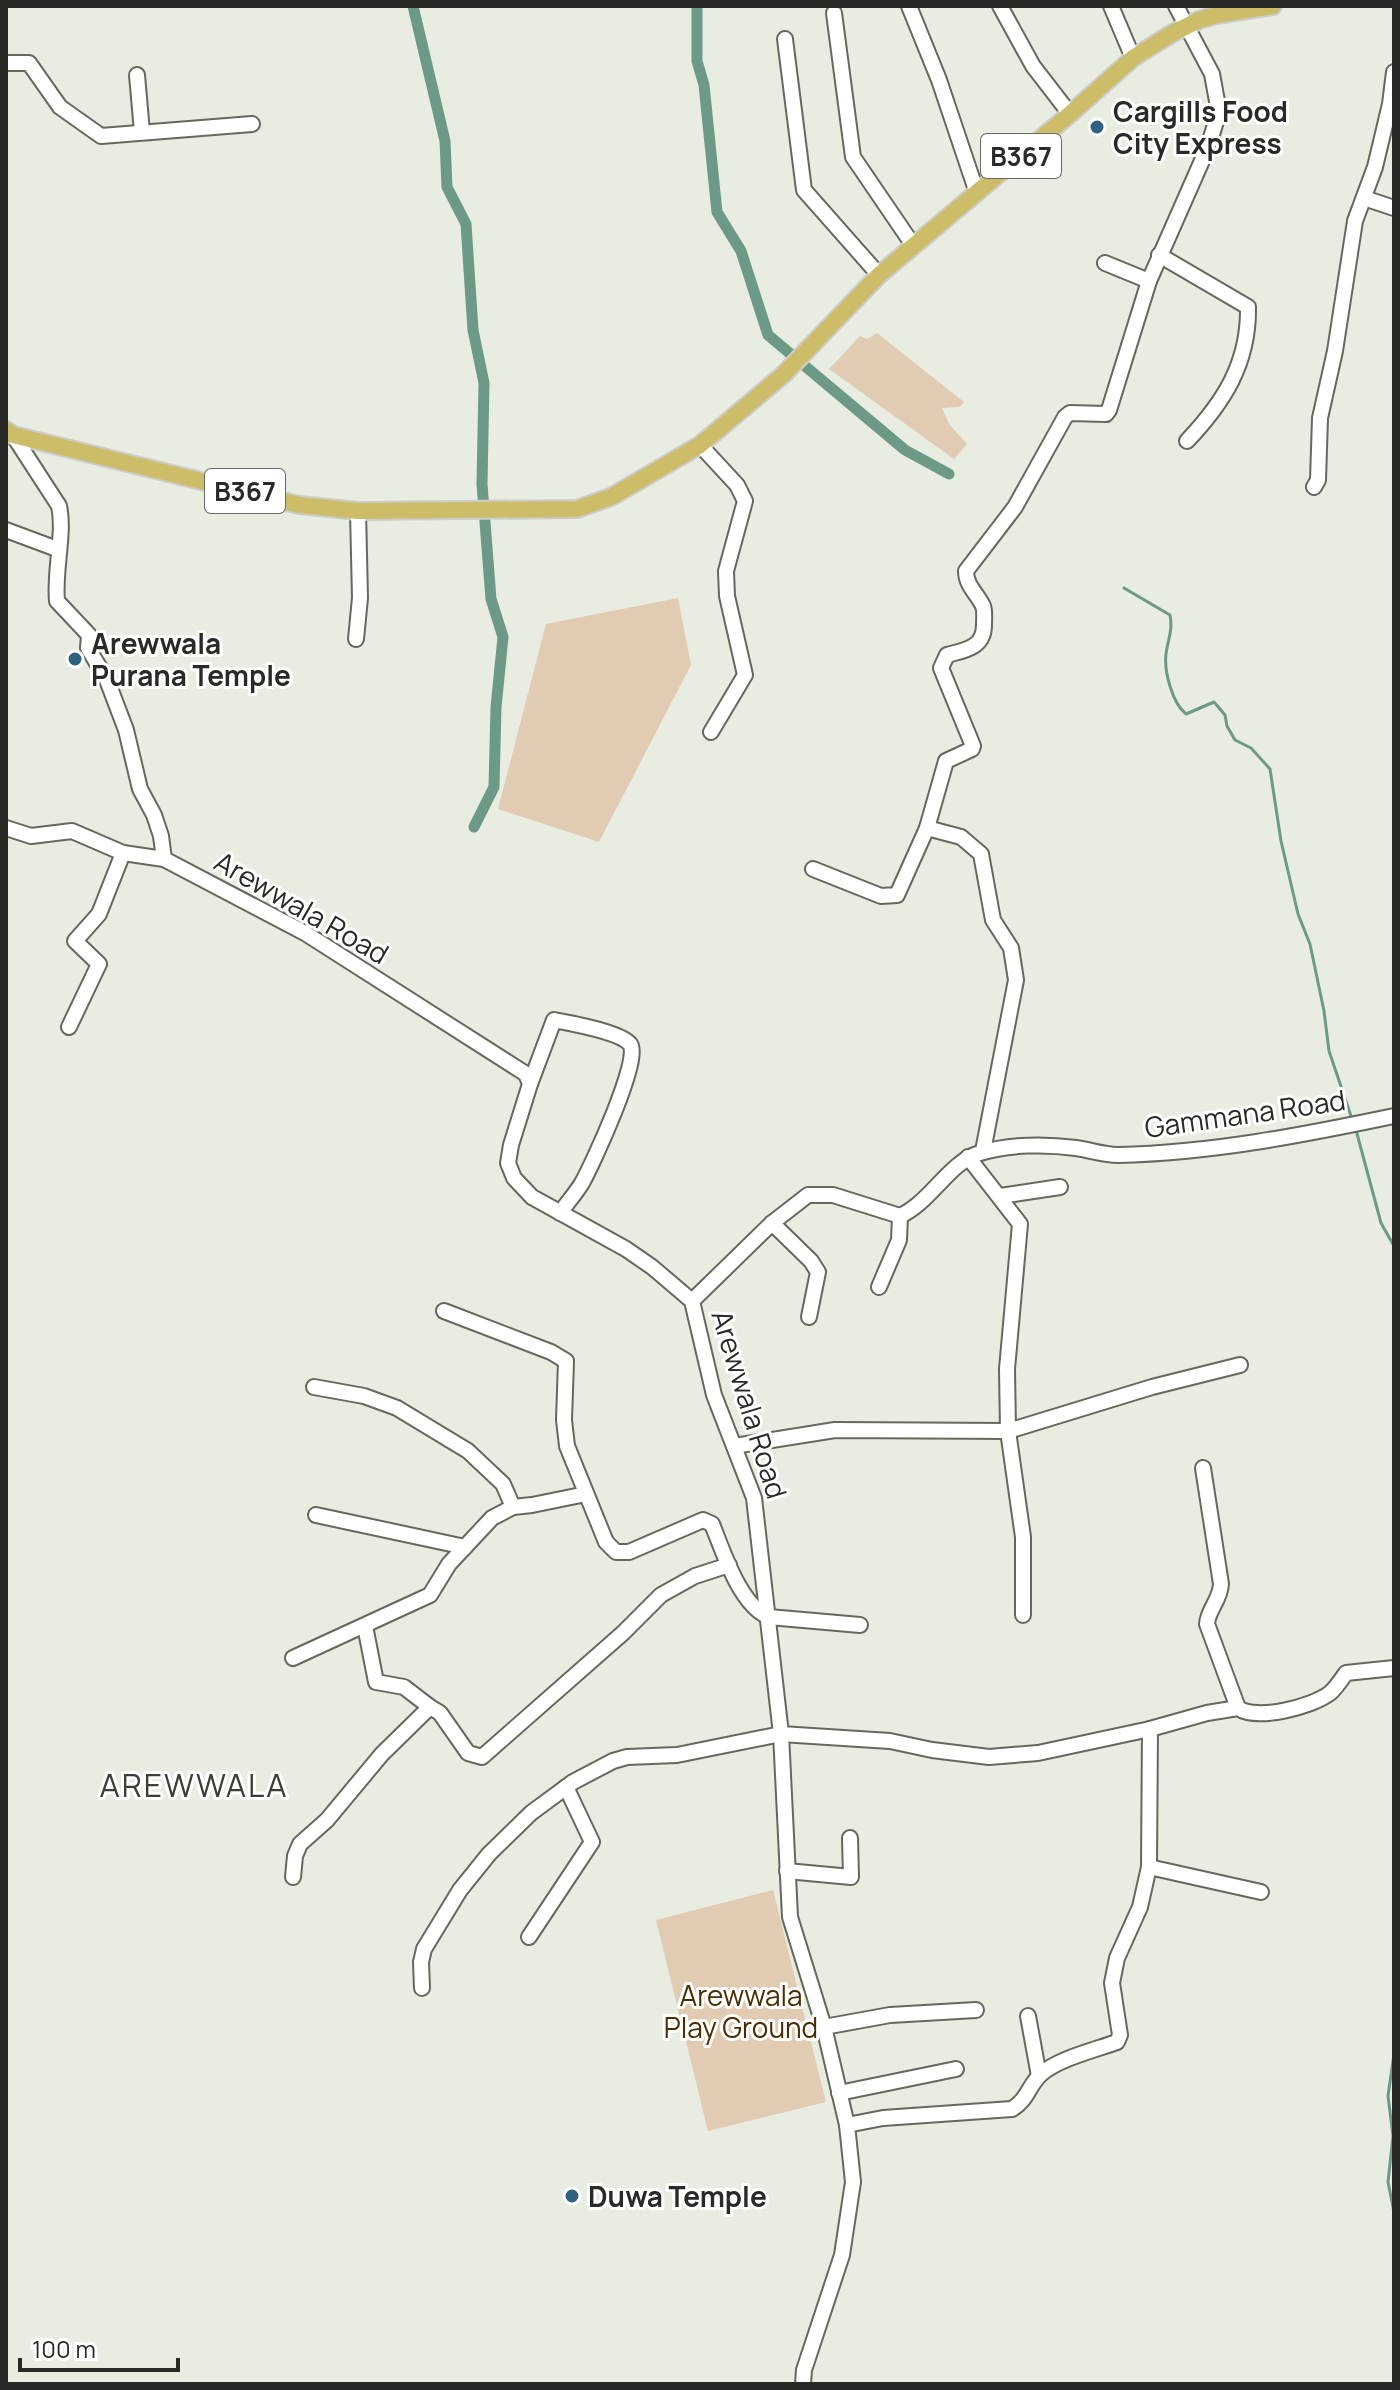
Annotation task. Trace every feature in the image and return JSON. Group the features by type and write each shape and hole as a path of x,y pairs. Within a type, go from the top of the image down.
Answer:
{"main road":[{"name":"B367","path":"9,433 299,505 358,511 485,511 577,509 594,505 647,478 700,445 798,360 879,275 1133,58 1188,25 1216,15 1273,6"}],"street":[{"path":"909,6 939,80 977,193"},
{"path":"1000,6 1033,66 1070,114"},
{"path":"1111,6 1133,58"},
{"path":"813,869 881,896 897,895 927,828 946,761 972,749 941,668 947,655 971,649 979,644 984,632 984,608 966,580 966,571 1015,507 1065,417 1070,413 1106,414 1109,410 1149,281 1208,147 1219,112 1212,74 1176,6"},
{"path":"834,13 853,157 913,245"},
{"path":"785,39 804,190 879,275"},
{"path":"6,63 29,63 60,107 101,136 252,124"},
{"path":"1314,487 1318,480 1320,418 1335,351 1355,221 1375,167 1394,72"},
{"path":"137,75 142,132"},
{"path":"1364,198 1394,208"},
{"path":"1159,255 1248,307 1238,371 1210,417 1187,441"},
{"path":"1105,263 1149,281"},
{"path":"9,433 59,506 57,601 89,635 88,648 107,680 126,730 140,789 154,815 164,859"},
{"path":"700,445 737,485 745,501 726,571 727,596 745,675 711,732"},
{"path":"356,639 360,598 358,511"},
{"path":"6,530 57,549"},
{"name":"Arewwala Road","path":"6,828 31,836 72,831 123,853 164,859 305,933 526,1074 530,1084 508,1163 514,1178 526,1191 560,1213 626,1249 692,1301 714,1395 754,1498 781,1734 790,1917 824,2027 847,2125 853,2182 842,2255 804,2370 803,2384"},
{"path":"927,828 961,837 981,854 993,920 1011,948 1016,980 983,1151"},
{"path":"69,1027 99,964 75,941 99,914 123,853"},
{"path":"530,1084 554,1020 605,1032 633,1048 612,1118 582,1183 560,1213"},
{"name":"Gammana Road","path":"900,1216 913,1210 968,1157 983,1151 1035,1145 1113,1155 1194,1151 1394,1116"},
{"path":"968,1157 1020,1224 1007,1369 1008,1431 1023,1537 1023,1615"},
{"path":"1000,1196 1060,1187"},
{"path":"692,1301 772,1223 808,1195 833,1195 900,1216 899,1240 879,1287"},
{"path":"772,1223 818,1272 809,1317"},
{"path":"444,1311 551,1352 566,1361 564,1420 567,1446 606,1542 616,1552 629,1552 703,1520 712,1524 729,1565 749,1602 760,1613 769,1617 860,1625"},
{"path":"734,1446 835,1430 1008,1431 1152,1387 1240,1365"},
{"path":"314,1387 364,1396 397,1408 468,1451 503,1484 513,1507"},
{"path":"1203,1468 1221,1584 1218,1602 1207,1624 1238,1708 1245,1713 1261,1715 1311,1703 1330,1693 1346,1673 1394,1668"},
{"path":"293,1658 430,1595 449,1564 492,1518 513,1507 586,1494"},
{"path":"316,1515 465,1547"},
{"path":"365,1626 376,1682 404,1687 440,1713 468,1753 482,1757 623,1633 661,1595 695,1576 729,1565"},
{"path":"293,1877 295,1856 300,1844 327,1820 382,1754 430,1707"},
{"path":"422,1988 424,1949 460,1890 500,1843 531,1813 566,1787 613,1761 627,1757 677,1755 781,1734 890,1741 989,1757 1038,1753 1238,1708"},
{"path":"847,2125 883,2118 1012,2109 1024,2101 1039,2076 1051,2067 1117,2042 1120,2035 1112,1983 1117,1958 1140,1907 1149,1867 1150,1729"},
{"path":"529,1937 592,1842 566,1787"},
{"path":"787,1871 851,1877 850,1838"},
{"path":"1149,1867 1261,1892"},
{"path":"824,2027 890,2015 976,2010"},
{"path":"1028,2016 1039,2076"},
{"path":"839,2093 956,2069"}],"green space":[{"path":"877,333 964,402 960,407 942,408 949,424 967,444 954,459 829,369 860,336 867,339"},
{"path":"678,598 691,665 599,842 498,809 546,624"},
{"name":"Arewwala Play Ground","path":"773,1890 826,2102 708,2131 656,1920"}],"waterway":[{"path":"413,6 445,141 447,187 466,224 473,330 484,383 482,484 491,599 503,637 496,707 494,787 474,827"},
{"path":"697,6 697,61 704,85 717,212 741,251 768,335 905,450 949,474"},
{"path":"1124,588 1170,615 1166,669 1173,695 1181,709 1186,714 1214,702 1225,715 1235,740 1251,748 1270,769 1281,841 1298,914 1310,944 1329,1051 1352,1119"},
{"path":"1356,1130 1381,1223 1394,1246"},
{"path":"1394,2054 1388,2096 1393,2136 1388,2182 1394,2212"}],"place":[{"name":"Cargills Food City Express","path":"1097,127"},
{"name":"Arewwala Purana Temple","path":"75,659"},
{"name":"Duwa Temple","path":"572,2196"}],"district":[{"name":"AREWWALA","path":"194,1785"}]}
